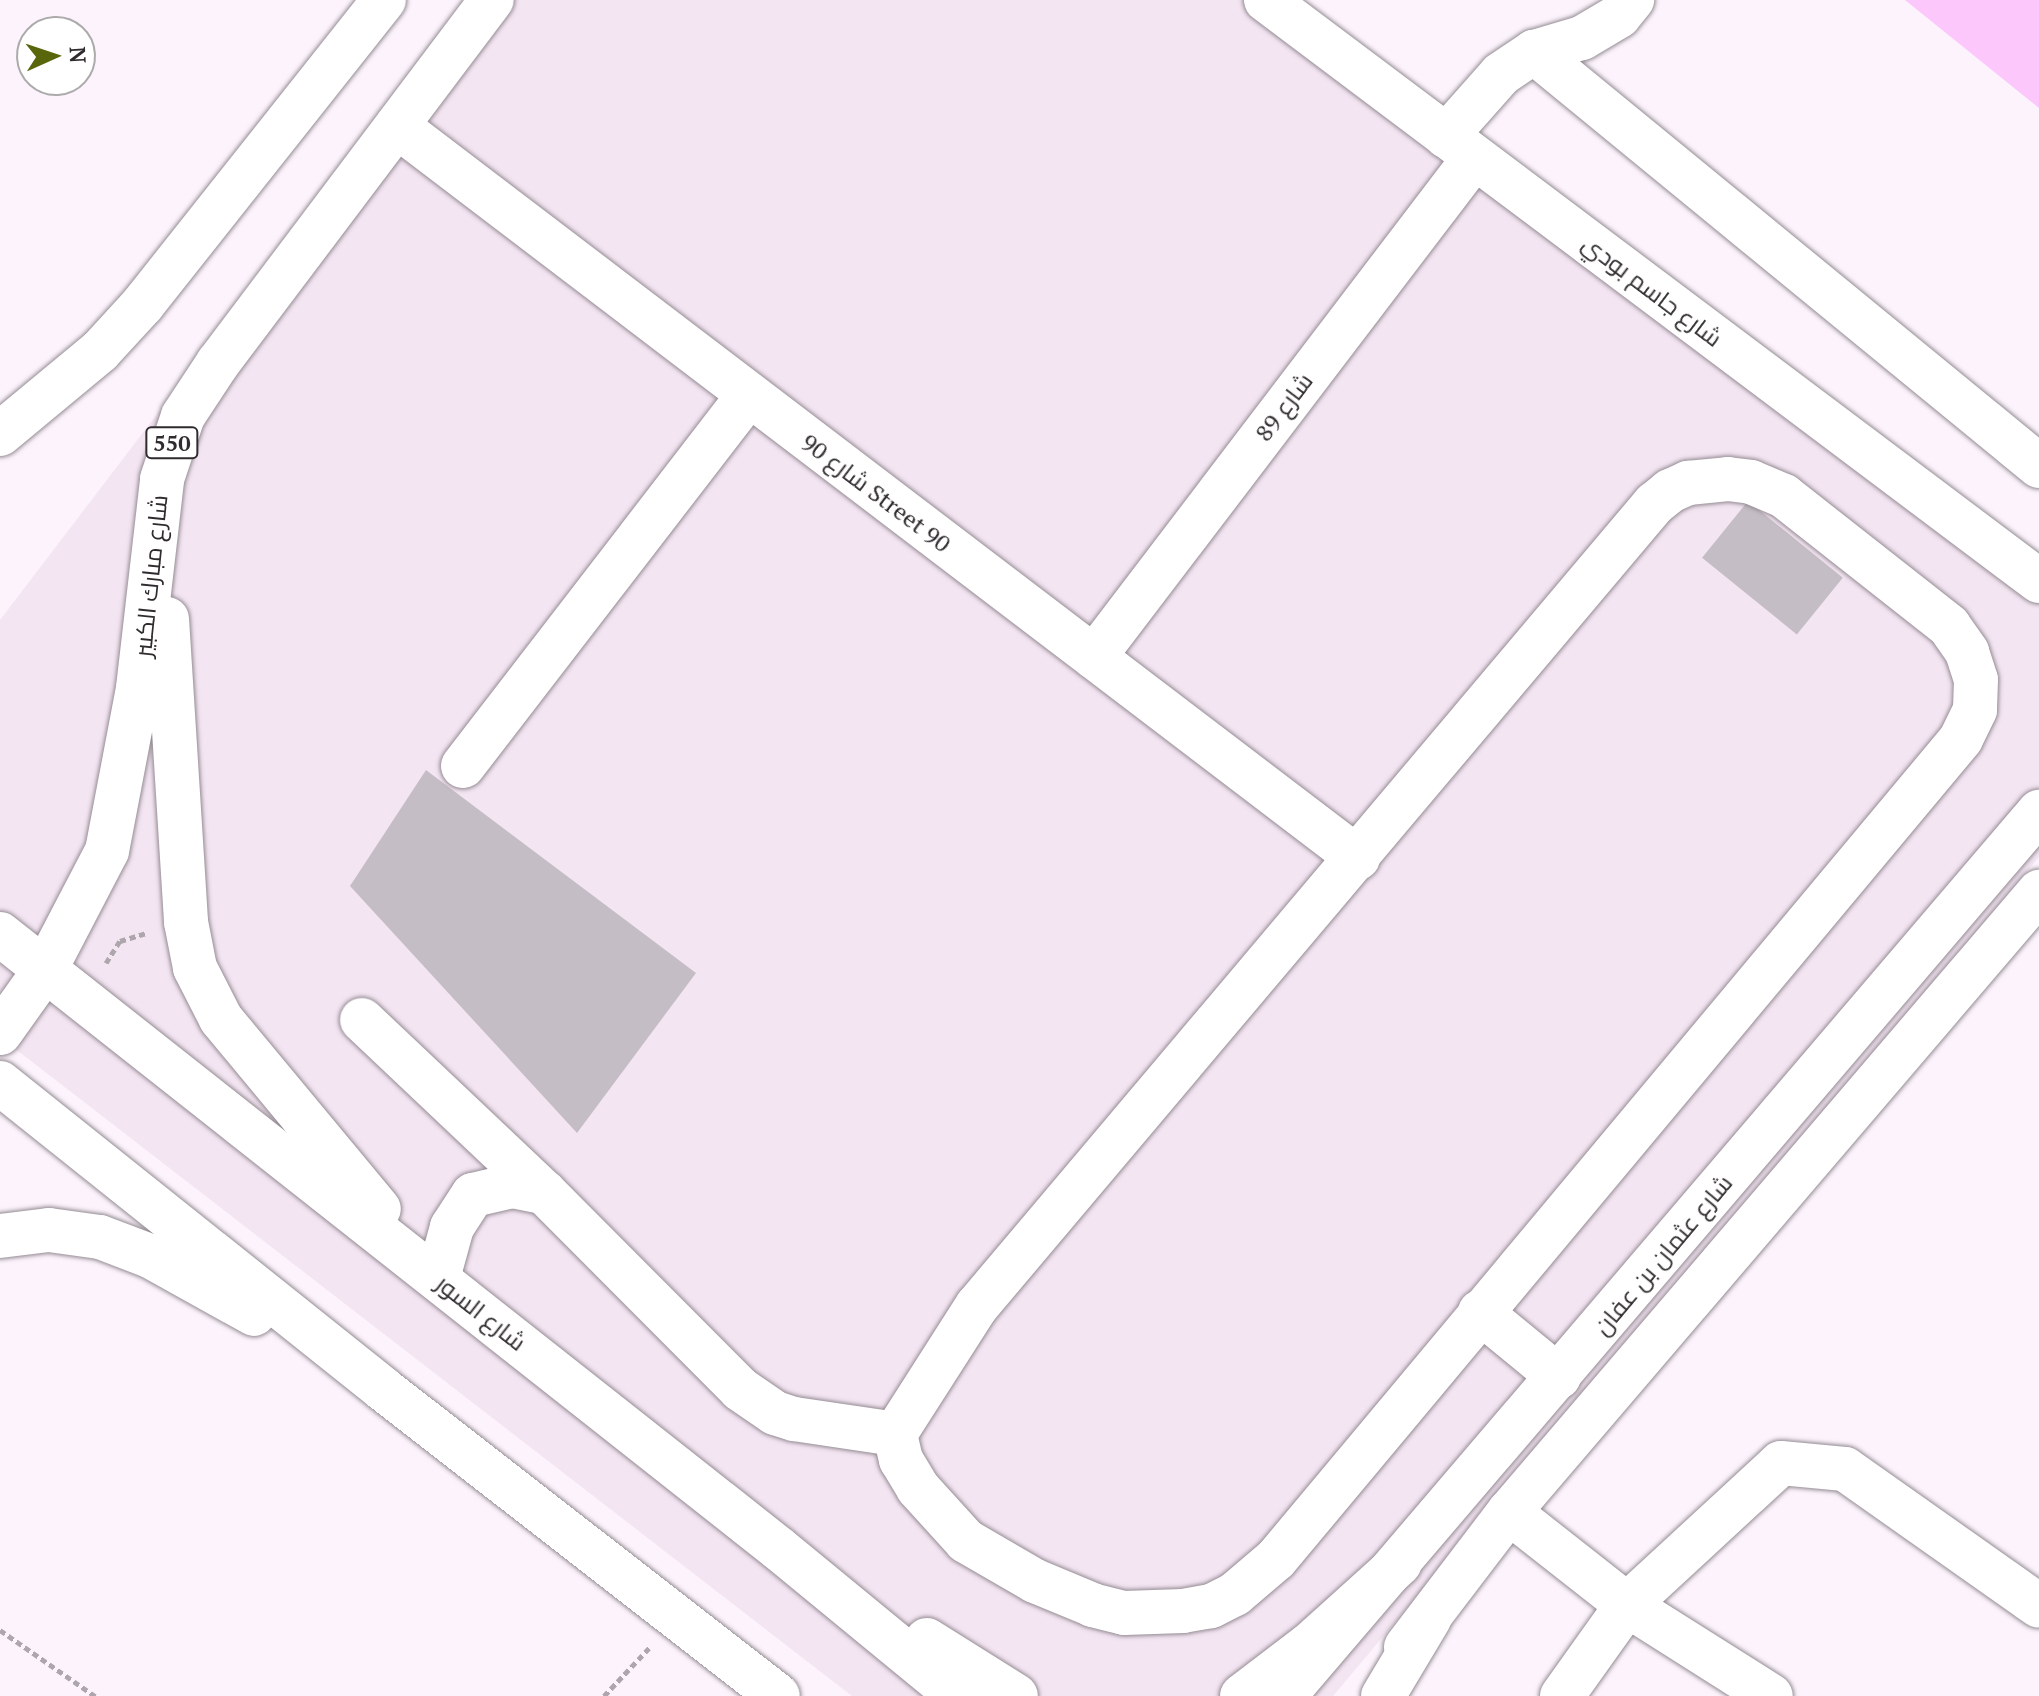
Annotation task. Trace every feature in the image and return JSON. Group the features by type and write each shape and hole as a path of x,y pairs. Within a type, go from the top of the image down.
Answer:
{"main road":[{"path":"0,434 74,375 143,304 384,0"},
{"name":"شارع مبارك الكبير","path":"0,1033 45,970 95,879 115,820 138,688 159,499 167,457 195,394 492,0"},
{"name":"شارع 89","path":"1094,657 1460,147 1501,74 1534,52 1582,38 1619,16 1632,0"},
{"name":"شارع جاسم بودي","path":"1289,7 1460,147 2039,581"},
{"path":"1534,52 2039,466"},
{"name":"شارع 90 Street 90","path":"397,126 1358,858"},
{"path":"0,400 74,375"},
{"path":"463,766 748,396"},
{"path":"1728,479 1751,482 1784,496 1949,626 1973,667 1975,710 1961,739 1480,1312 1276,1559 1235,1594 1211,1606 1156,1613 1124,1613 1063,1593 996,1561 966,1541 918,1488 901,1460 895,1434 977,1306 1654,504 1670,491 1688,483 1728,479"},
{"path":"159,499 184,897 195,968 214,1006 237,1039 438,1278"},
{"name":"شارع عثمان بن عفان","path":"1284,1696 2039,812"},
{"name":"شارع عثمان بن عفان","path":"1366,1696 1429,1619 1509,1512 2039,892"},
{"name":"شارع السور","path":"0,934 778,1548 958,1696"},
{"path":"362,1020 544,1192 740,1389 759,1403 794,1419 895,1434"},
{"path":"0,1083 383,1389 778,1696"},
{"path":"438,1278 452,1227 473,1195 512,1186 544,1192"},
{"path":"0,1236 49,1230 88,1234 125,1245 186,1275 383,1389"},
{"path":"1480,1312 1559,1377"},
{"path":"1562,1696 1627,1605 1781,1463 1845,1469 2039,1606"},
{"path":"1509,1512 1627,1605 1771,1696"},
{"path":"778,1548 1016,1696"},
{"path":"1242,1696 1309,1645 1400,1563"},
{"path":"1383,1696 1429,1619"}],"path":[{"path":"604,1696 678,1617"},
{"path":"0,1630 95,1696"}],"shaded area":[{"path":"473,0 1242,0 1467,175 2039,598 2039,857 1333,1696 852,1696 0,1037 0,620"},
{"path":"1905,0 2039,0 2039,108"}],"building":[{"path":"1748,501 1843,578 1797,635 1702,558"},
{"path":"426,770 696,973 577,1133 350,886"}]}
